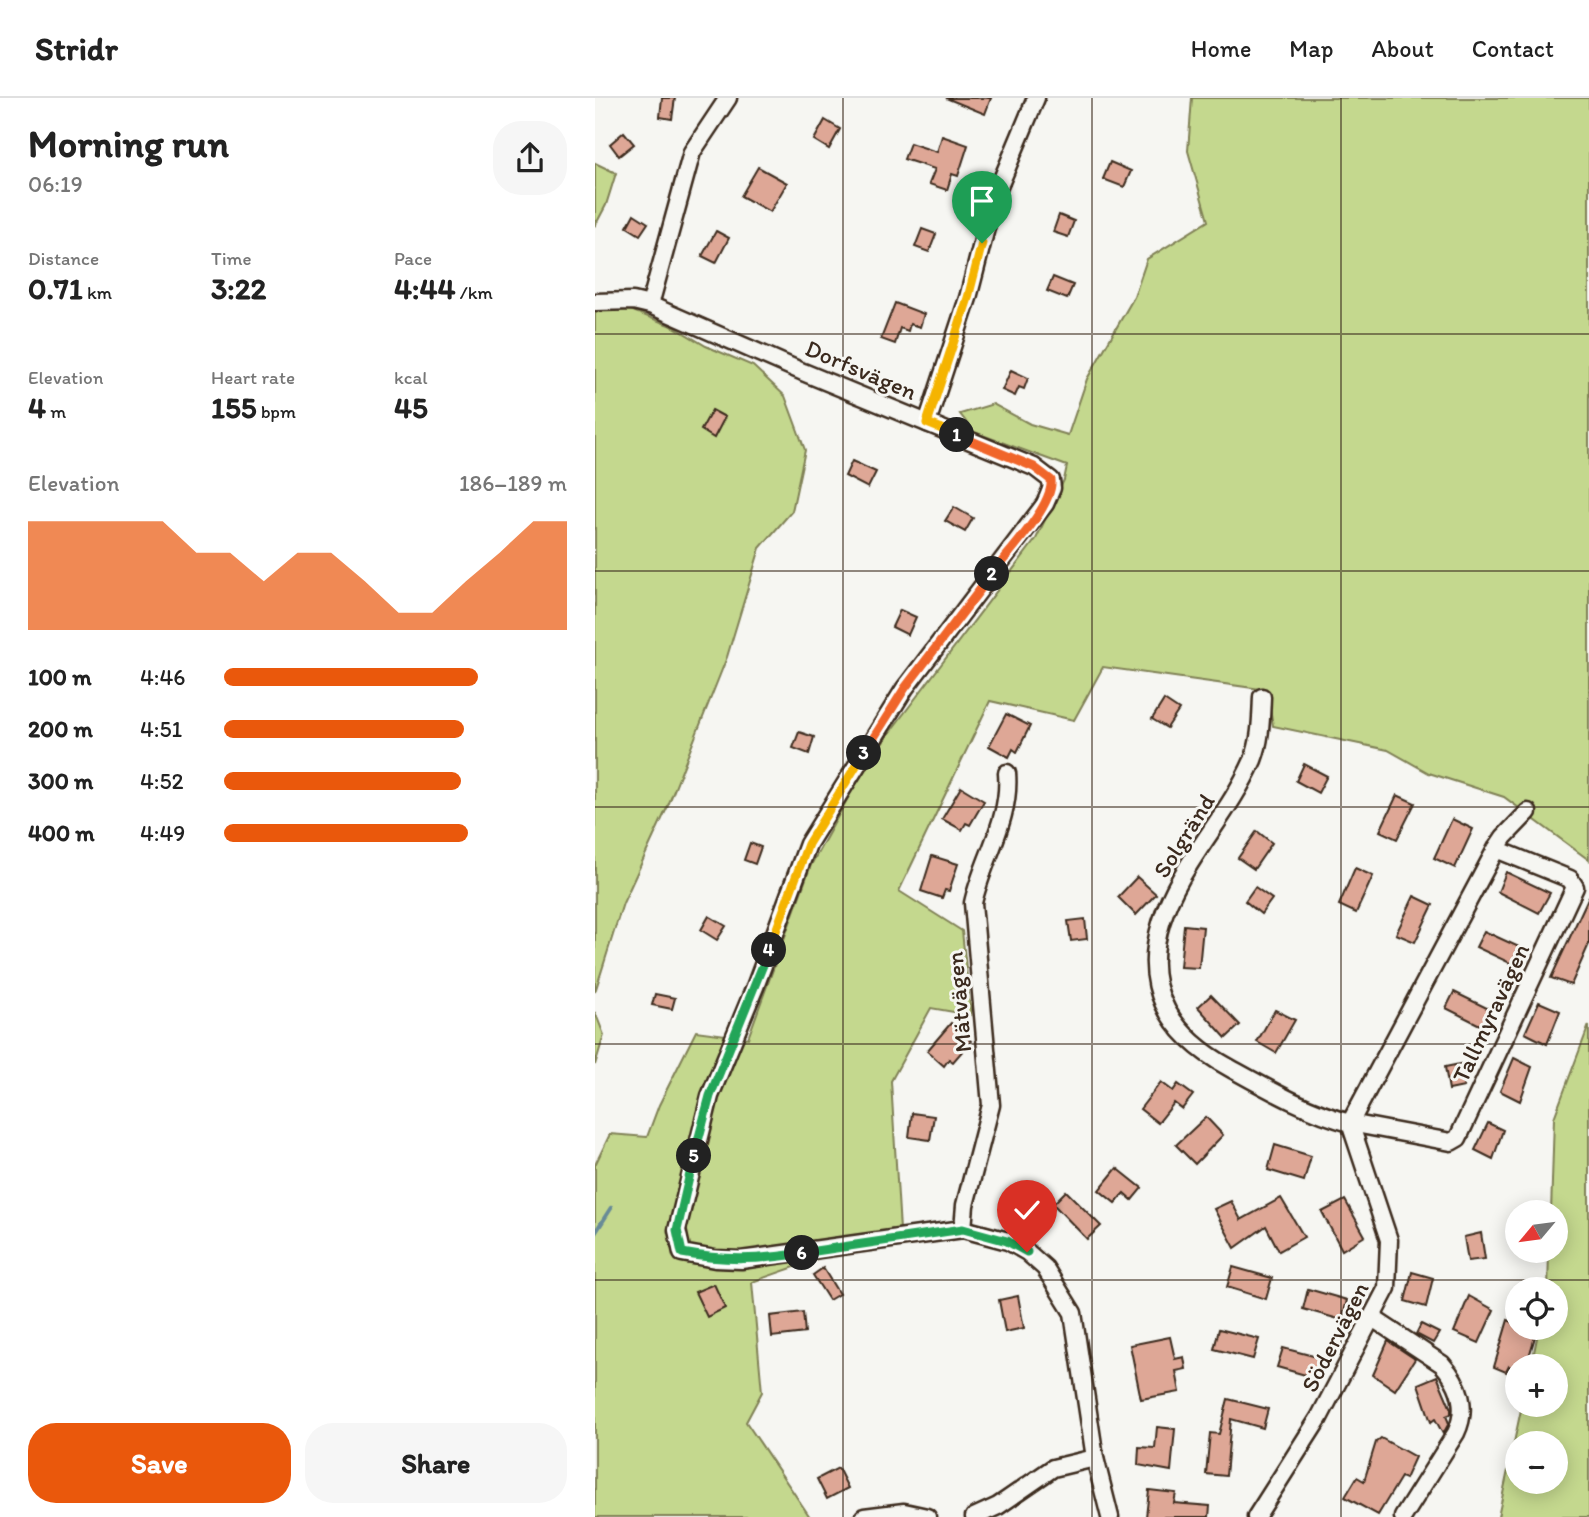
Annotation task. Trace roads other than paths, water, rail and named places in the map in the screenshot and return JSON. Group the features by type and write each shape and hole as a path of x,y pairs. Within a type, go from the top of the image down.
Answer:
{"street":[{"path":"650,305 692,152 728,98"},
{"path":"927,423 968,298 993,201 1037,98"},
{"name":"Dorfsvägen","path":"595,302 633,301 650,305 1034,467 1051,480 1052,488 1045,504 905,688 808,844 755,987 710,1096 677,1230 682,1253 741,1260 963,1229"},
{"name":"Solgränd","path":"1262,697 1259,737 1253,760 1228,809 1181,878 1155,938 1156,984 1164,1010 1177,1029 1195,1047 1264,1087 1329,1118 1350,1123"},
{"name":"Mätvägen","path":"963,1229 965,1205 991,1105 973,903 979,876 1004,820 1009,796 1007,773"},
{"path":"1350,1123 1496,849 1528,812"},
{"name":"Tallmyravägen","path":"1350,1123 1451,1142 1458,1138 1574,887 1570,879 1496,849"},
{"name":"Södervägen","path":"1256,1517 1319,1418 1374,1319 1387,1288 1389,1240 1350,1123"},
{"path":"963,1229 1007,1241 1027,1252 1045,1268 1073,1313 1095,1458 1111,1517"},
{"path":"1374,1319 1442,1364 1451,1373 1463,1401 1461,1421 1456,1433 1403,1517"},
{"path":"974,1517 998,1506 1053,1468 1095,1458"},
{"path":"864,1517 904,1512 927,1517"}],"waterway":[{"path":"595,1233 611,1208"}]}
